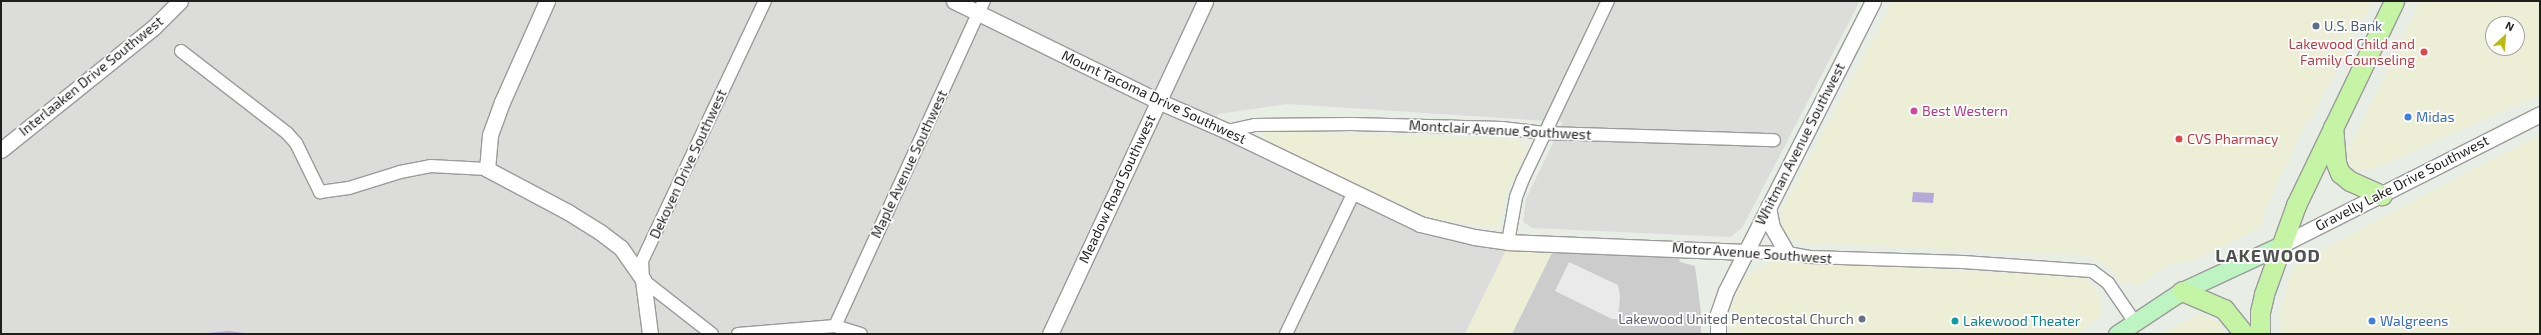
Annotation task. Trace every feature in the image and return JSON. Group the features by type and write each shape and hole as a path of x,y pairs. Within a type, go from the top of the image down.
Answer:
{"main road":[{"path":"2260,334 2260,312 2264,294 2296,205 2394,1"},
{"path":"2333,127 2336,163 2340,172 2350,181 2382,195"},
{"name":"Gravelly Lake Drive Southwest","path":"2118,334 2134,321 2182,291 2281,245"},
{"path":"2182,291 2224,309 2244,334"}],"street":[{"name":"Interlaaken Drive Southwest","path":"1,150 153,28 180,1"},
{"path":"487,169 490,135 502,102 547,1"},
{"name":"Dekoven Drive Southwest","path":"650,334 642,261 765,1"},
{"name":"Mount Tacoma Drive Southwest","path":"954,1 982,7 1158,101 1227,131 1353,194"},
{"name":"Meadow Road Southwest","path":"1050,334 1205,1"},
{"path":"1508,242 1516,197 1608,1"},
{"name":"Whitman Avenue Southwest","path":"1718,334 1718,314 1745,252 1873,1"},
{"name":"Maple Avenue Southwest","path":"835,326 982,7"},
{"path":"181,51 287,133 296,143 320,192 349,188 400,172 430,166 487,169 600,232 620,248 644,280 712,334"},
{"name":"Gravelly Lake Drive Southwest","path":"2281,245 2382,195 2466,150 2540,114"},
{"name":"Montclair Avenue Southwest","path":"1227,131 1255,125 1352,124 1502,128 1545,133 1774,140"},
{"path":"1286,334 1353,194"},
{"name":"Motor Avenue Southwest","path":"1353,194 1420,224 1474,237 1508,242 1787,253 1810,257 1963,262 2092,271 2108,283 2134,321"},
{"path":"1768,207 1772,227 1787,253"},
{"path":"738,334 835,326 861,334"}],"shaded area":[{"path":"1,1 1860,1 1742,228 1730,237 1532,228 1523,222 1526,199 1563,122 1287,104 1218,114 1210,132 1420,234 1506,250 1465,334 253,334 228,331 195,334 1,334"},
{"path":"1893,1 2373,1 2310,121 2306,123 2263,214 2264,220 2261,225 2253,231 2191,261 2170,264 2139,286 2126,282 2122,285 2108,266 2086,255 1804,243 1792,239 1784,231 1781,215 1784,206"},
{"path":"2420,1 2540,1 2540,95 2371,170 2355,170 2351,166 2348,151"},
{"path":"1264,132 1514,139 1520,140 1527,151 1508,189 1500,219 1500,229 1430,218 1272,144 1264,139"},
{"path":"2540,134 2540,334 2281,334 2280,316 2283,301 2292,270 2300,261"},
{"path":"1913,192 1934,193 1933,203 1912,202"},
{"path":"1506,250 1553,251 1512,334 1465,334"},
{"path":"1553,251 1678,255 1680,262 1695,266 1701,313 1701,334 1512,334"},
{"path":"1768,261 2084,277 2097,290 2102,307 2100,316 2078,334 1731,334 1729,325 1733,303 1744,278 1757,269 1768,266"},
{"path":"1569,262 1618,285 1620,296 1618,319 1612,319 1555,291"},
{"path":"2198,314 2220,323 2225,334 2161,334"},
{"path":"228,331 253,334 196,334"}],"place":[{"name":"U.S. Bank","path":"2316,26"},
{"name":"Lakewood Child and Family Counseling","path":"2424,52"},
{"name":"Best Western","path":"1914,111"},
{"name":"Midas","path":"2408,117"},
{"name":"CVS Pharmacy","path":"2179,139"},
{"name":"Lakewood United Pentecostal Church","path":"1862,319"},
{"name":"Lakewood Theater","path":"1955,321"},
{"name":"Walgreens","path":"2372,321"}],"district":[{"name":"LAKEWOOD","path":"2268,255"}]}
